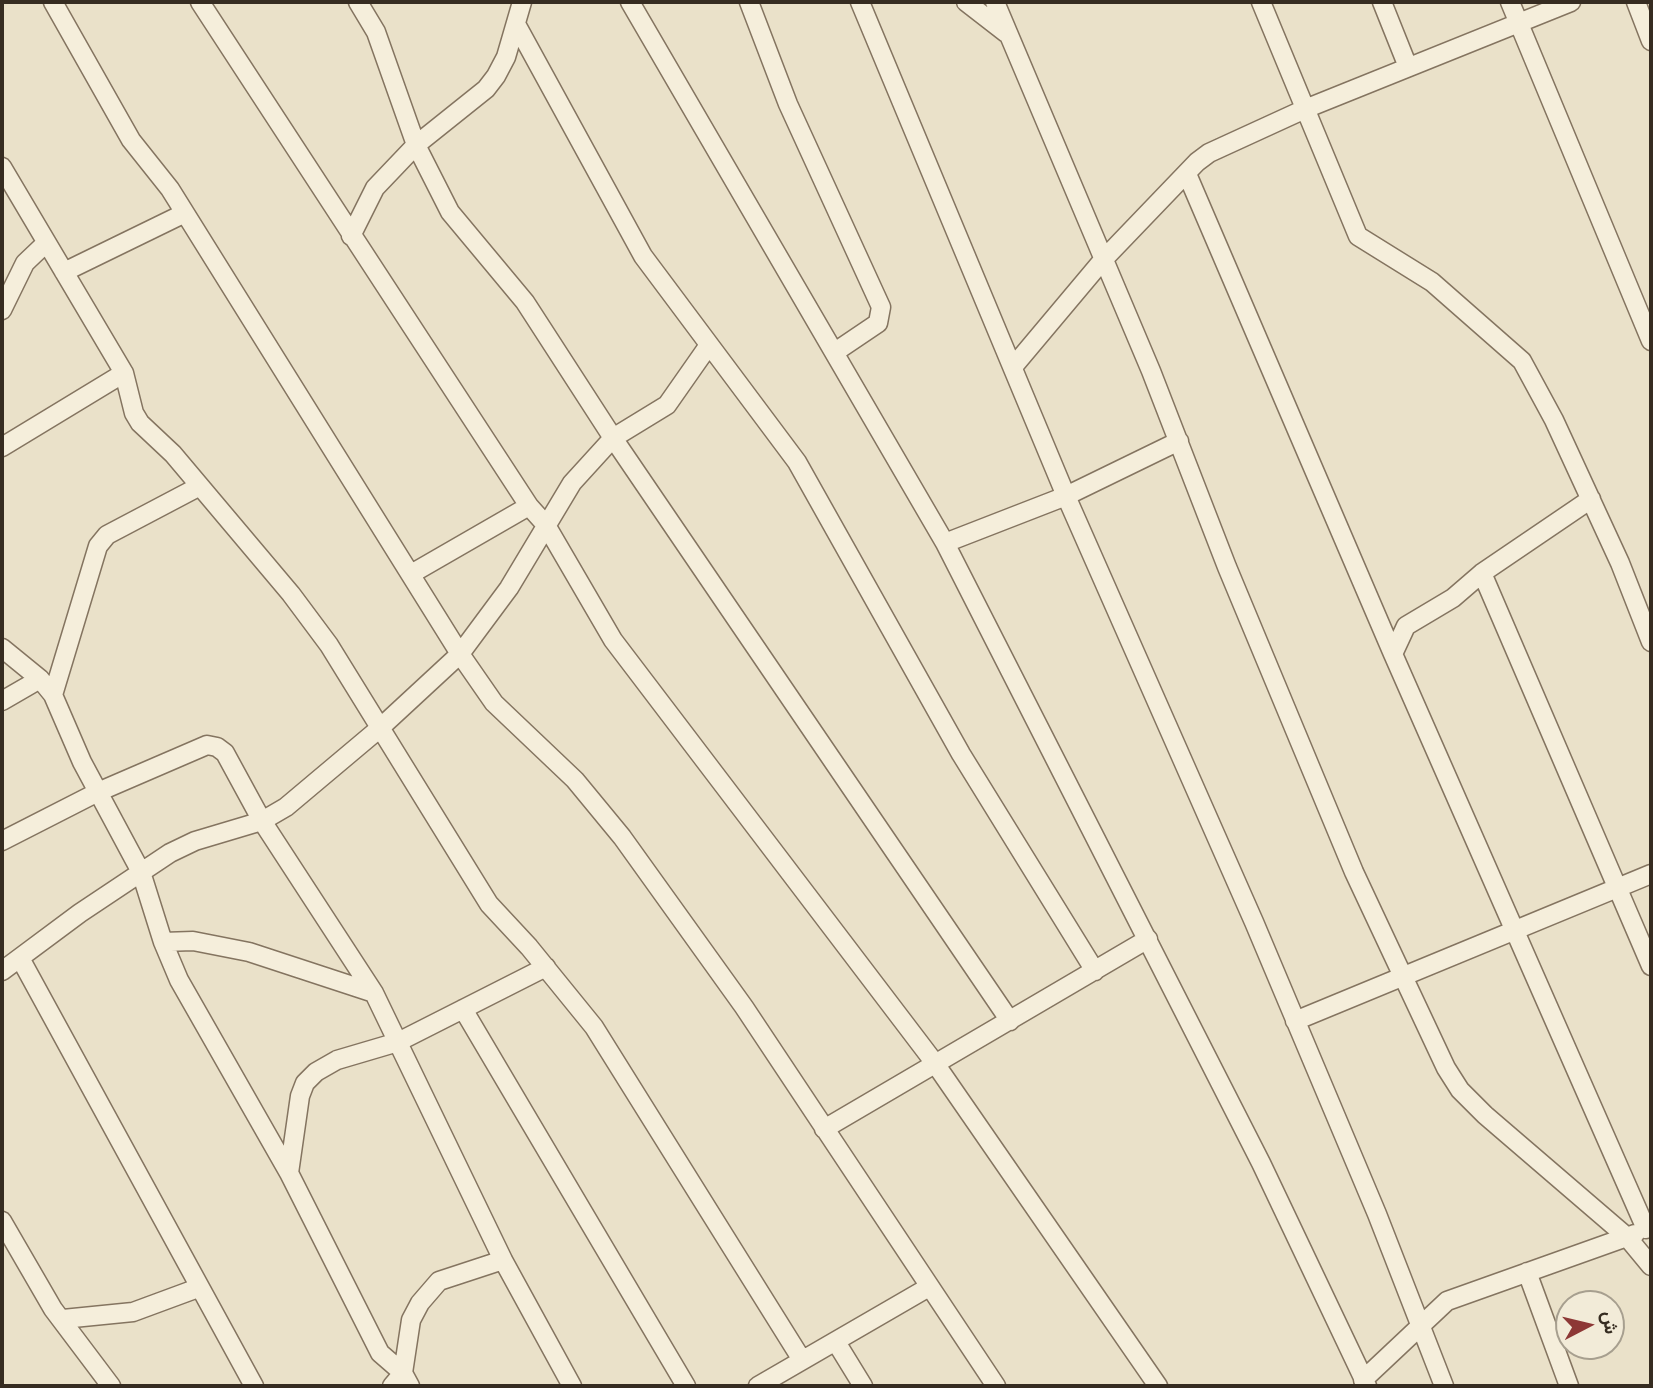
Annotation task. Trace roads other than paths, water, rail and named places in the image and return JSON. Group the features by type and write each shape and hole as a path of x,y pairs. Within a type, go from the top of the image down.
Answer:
{"street":[{"path":"53,2 131,140 161,176 185,213 460,654 494,703 595,801 744,1007 996,1386"},
{"path":"200,2 529,506 546,525 613,640 934,1062 1158,1386"},
{"path":"358,2 376,32 416,145 460,227 509,279 1010,1021"},
{"path":"351,236 375,188 416,145 486,89 506,57 522,2"},
{"path":"631,2 945,543 1261,1163 1365,1383 1437,1308 1447,1301 1649,1228 1513,930 1186,174"},
{"path":"749,2 788,103 881,307 878,323 835,352"},
{"path":"860,2 1066,496 1295,1021 1444,1386"},
{"path":"966,2 1009,36"},
{"path":"995,2 1179,441 1227,567 1343,846 1460,1090 1485,1115 1627,1237 1651,1266"},
{"path":"1261,2 1358,236 1432,282 1522,361 1537,385 1591,499 1651,642"},
{"path":"1382,2 1408,67"},
{"path":"1510,2 1651,341"},
{"path":"1013,368 1102,261 1209,153 1305,109 1571,2"},
{"path":"1636,2 1651,41"},
{"path":"516,23 643,256 797,462 961,754 1095,971"},
{"path":"2,167 124,373 134,413 140,423 173,454 291,594 329,645 489,904 594,1027 802,1360"},
{"path":"64,272 185,213"},
{"path":"2,310 26,263 46,243"},
{"path":"2,971 170,853 195,841 262,821 303,795 380,728 460,654 509,588 572,483 614,438 667,405 709,345"},
{"path":"2,447 124,373"},
{"path":"945,543 1066,496 1179,441"},
{"path":"52,695 98,546 107,536 200,486"},
{"path":"1393,654 1406,626 1454,598 1482,573 1591,499"},
{"path":"411,574 529,506"},
{"path":"1482,573 1651,966"},
{"path":"2,648 40,679 52,695 141,872 163,942 179,980 289,1173 380,1353 402,1382"},
{"path":"2,701 40,679"},
{"path":"2,841 99,792 206,745 217,747 225,753 262,821 374,993 503,1260 572,1386"},
{"path":"1295,1021 1651,874"},
{"path":"824,1129 934,1062 1010,1021 1148,939"},
{"path":"163,942 202,942 249,951 374,993"},
{"path":"20,958 198,1288 254,1386"},
{"path":"289,1173 304,1083 337,1060 398,1042 545,967"},
{"path":"463,1009 686,1386"},
{"path":"2,1221 53,1309 111,1386"},
{"path":"402,1382 411,1320 420,1303 439,1281 503,1260"},
{"path":"1527,1272 1569,1386"},
{"path":"758,1386 929,1287"},
{"path":"63,1319 119,1315 198,1288"},
{"path":"836,1342 863,1386"}]}
